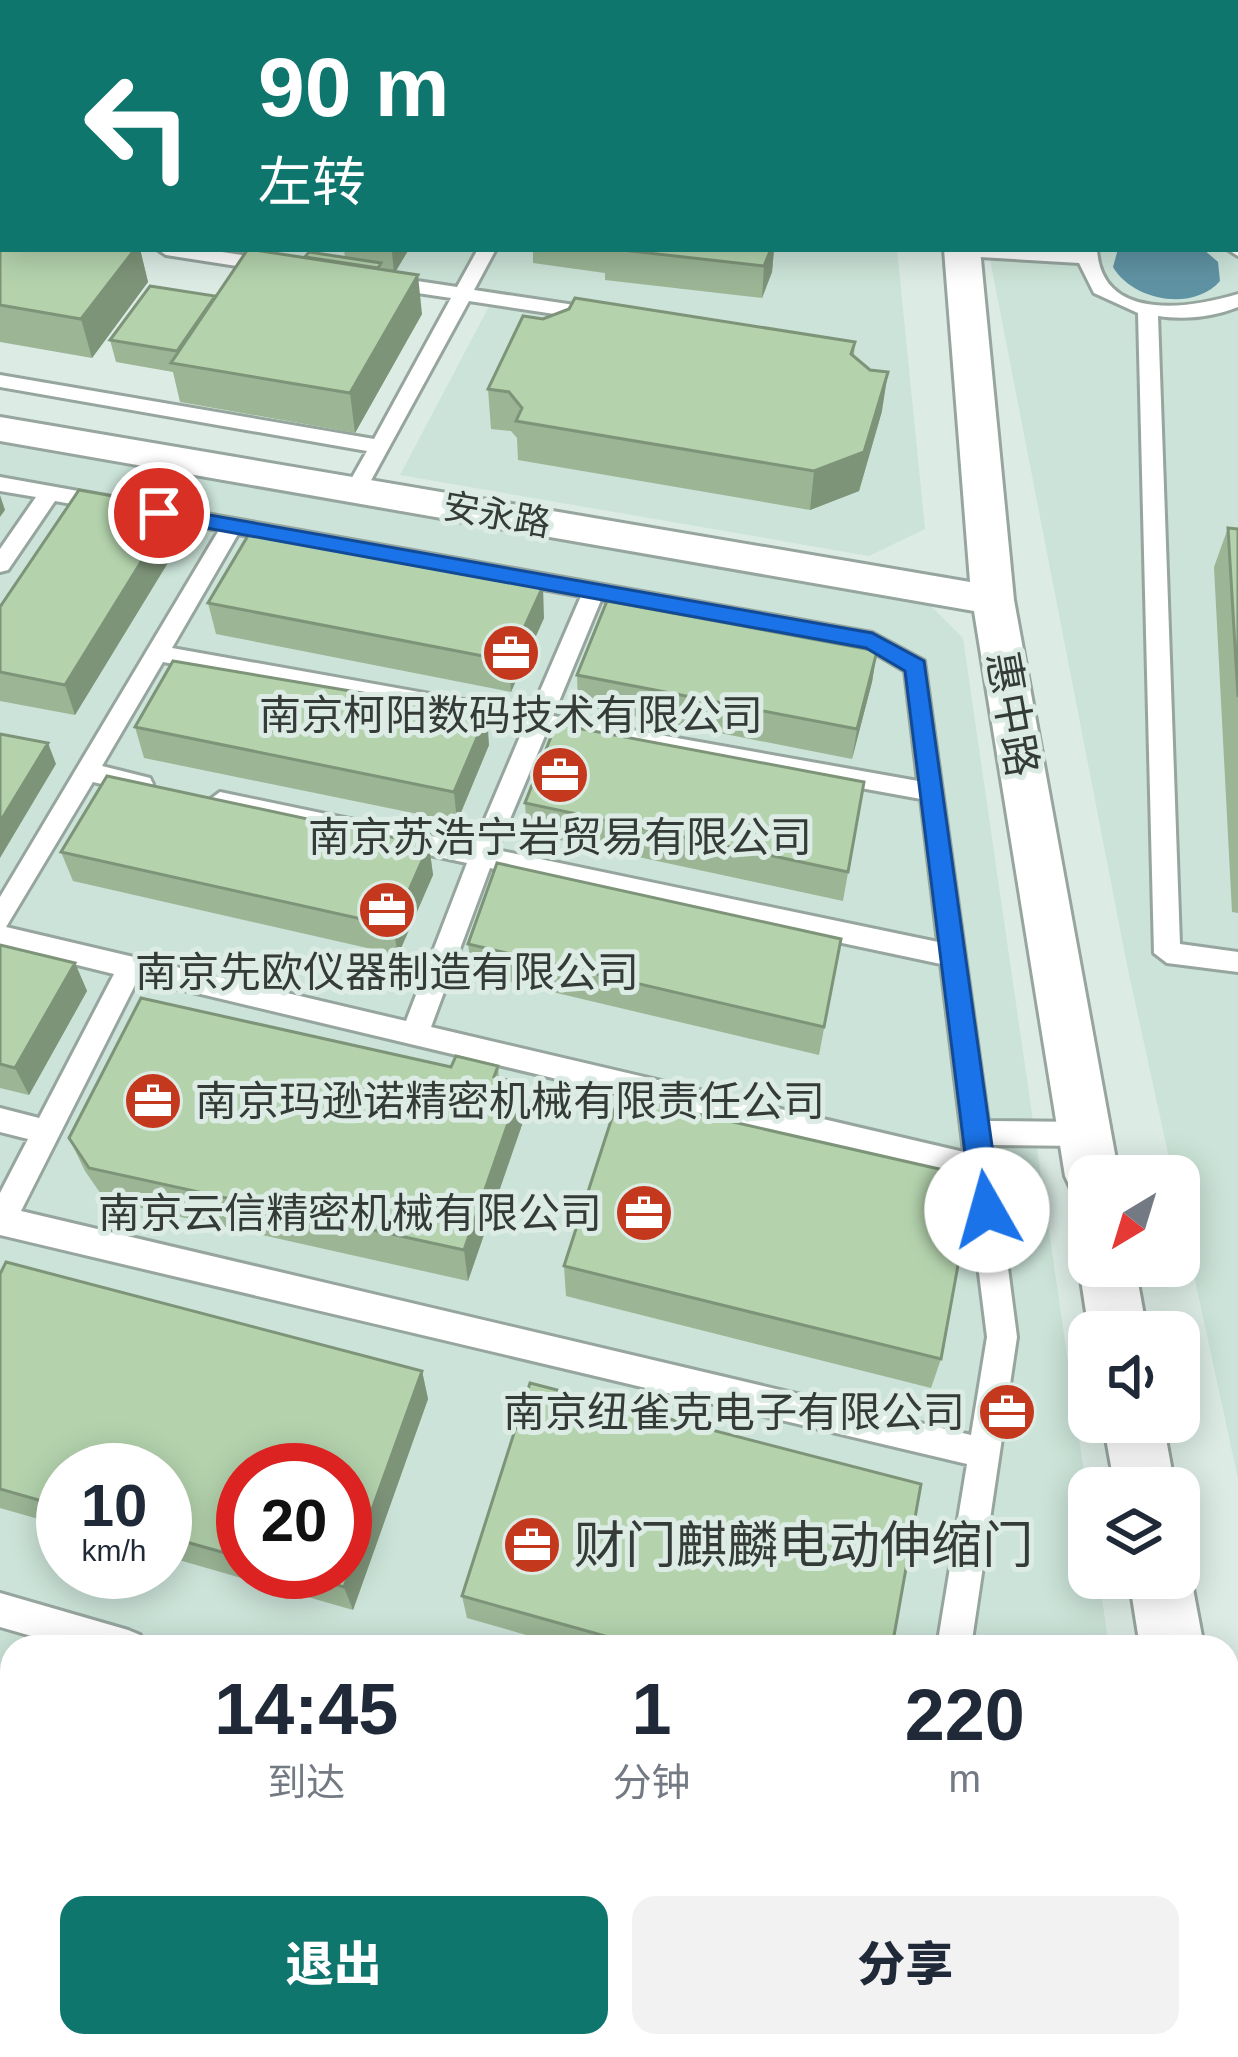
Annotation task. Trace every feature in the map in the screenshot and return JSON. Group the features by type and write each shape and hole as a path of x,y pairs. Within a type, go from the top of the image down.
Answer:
{"street":[{"name":"惠中路","path":"962,252 993,600 1088,1155"},
{"name":"安永路","path":"0,429 993,600"},
{"path":"1164,1599 1170,1635"}],"lane":[{"path":"186,252 303,270"},
{"path":"356,490 486,252"},
{"path":"1038,252 1088,254 1090,275 1101,288 1148,310 1202,314 1238,300"},
{"path":"372,280 625,319"},
{"path":"1148,310 1167,953 1238,962"},
{"path":"0,381 380,447"},
{"path":"0,484 50,493 80,509 232,526 872,641 916,667 1003,1336 956,1635"},
{"path":"0,565 50,493"},
{"path":"0,919 232,526"},
{"path":"415,1034 482,856 594,591"},
{"path":"157,653 932,792"},
{"path":"87,772 156,787"},
{"path":"203,797 953,956"},
{"path":"0,936 981,1168"},
{"path":"131,967 1,1221 984,1454"},
{"path":"0,1120 47,1132"},
{"path":"976,1133 1088,1155"},
{"path":"0,1610 86,1635"}],"shaded area":[{"path":"219,252 897,252 925,529 869,556 400,475 495,295"},
{"path":"989,252 1238,252 1238,1479 1197,1287 1200,1155 1168,1155"},
{"path":"0,437 924,599 963,638 1068,1362 1068,1443 1080,1443 1083,1467 1068,1467 1068,1599 1102,1599 1107,1635 0,1635"}],"water":[{"path":"1117,252 1206,252 1218,262 1220,281 1195,297 1164,298 1134,288 1113,267"}],"building":[{"path":"0,252 133,252 81,319 0,305"},
{"path":"246,252 418,275 350,393 171,363"},
{"path":"309,252 381,263 378,268 305,257"},
{"path":"640,252 770,252 764,266"},
{"path":"150,286 215,296 177,351 110,340"},
{"path":"575,298 855,342 851,354 870,370 888,372 864,452 814,471 516,421 522,408 509,392 488,389 523,316 543,319 569,309"},
{"path":"79,490 175,507 65,685 0,672 0,607"},
{"path":"1228,528 1238,529 1238,697"},
{"path":"249,534 543,586 509,661 208,603"},
{"path":"607,601 877,651 857,729 577,675"},
{"path":"173,661 487,714 454,792 135,727"},
{"path":"556,724 864,782 848,872 525,803"},
{"path":"0,734 48,743 0,822"},
{"path":"107,776 429,845 393,926 61,852"},
{"path":"497,863 841,939 824,1027 468,944"},
{"path":"0,945 75,963 15,1068 0,1064"},
{"path":"141,998 451,1067 456,1056 498,1066 494,1077 522,1083 464,1250 89,1168 69,1138"},
{"path":"619,1096 974,1177 941,1359 564,1266"},
{"path":"6,1262 422,1371 372,1509 372,1443 216,1443 216,1550 192,1544 192,1443 36,1443 36,1499 0,1489 0,1274"},
{"path":"530,1383 921,1484 894,1635 601,1635 462,1596"}],"place":[{"name":"南京柯阳数码技术有限公司","path":"511,653"},
{"name":"南京苏浩宁岩贸易有限公司","path":"560,775"},
{"name":"南京先欧仪器制造有限公司","path":"387,910"},
{"name":"南京玛逊诺精密机械有限责任公司","path":"153,1101"},
{"name":"南京云信精密机械有限公司","path":"644,1213"},
{"name":"南京纽雀克电子有限公司","path":"1007,1412"},
{"name":"财门麒麟电动伸缩门","path":"532,1545"}],"route":[{"path":"159,513 872,641 916,667 987,1210"}]}
